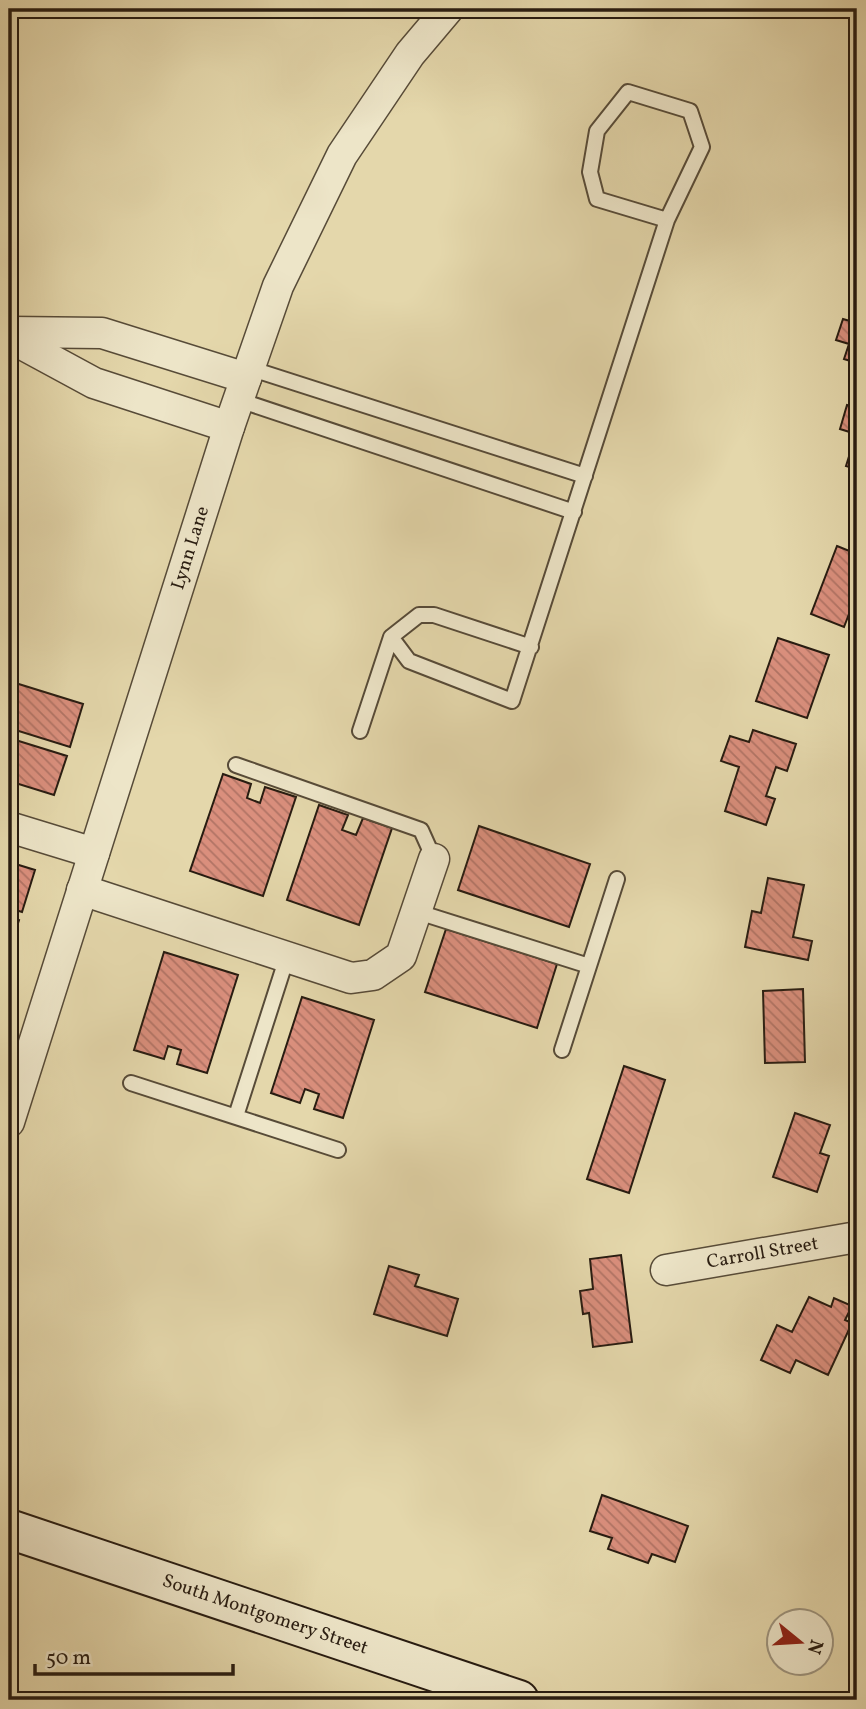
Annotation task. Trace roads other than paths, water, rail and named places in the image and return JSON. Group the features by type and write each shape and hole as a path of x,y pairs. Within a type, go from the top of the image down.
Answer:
{"street":[{"name":"Lynn Lane","path":"9,1122 241,393 278,286 342,155 410,54 448,9"},
{"path":"9,335 102,333 241,393"},
{"path":"9,335 94,383 241,393"},
{"path":"9,827 94,853"},
{"path":"82,890 351,978 373,975 401,957 434,859"},
{"name":"Carroll Street","path":"666,1270 857,1237"},
{"name":"South Montgomery Street","path":"9,1529 519,1700"}],"lane":[{"path":"391,637 409,661 512,701 667,220 702,146 690,111 628,92 597,131 590,172 597,199 667,220"},
{"path":"241,393 585,476"},
{"path":"241,393 574,512"},
{"path":"360,731 391,637 419,615 435,615 531,647"},
{"path":"236,765 421,830 434,859"},
{"path":"562,1050 617,879"},
{"path":"418,912 589,967"},
{"path":"236,1116 287,957"},
{"path":"131,1083 338,1150"}]}
